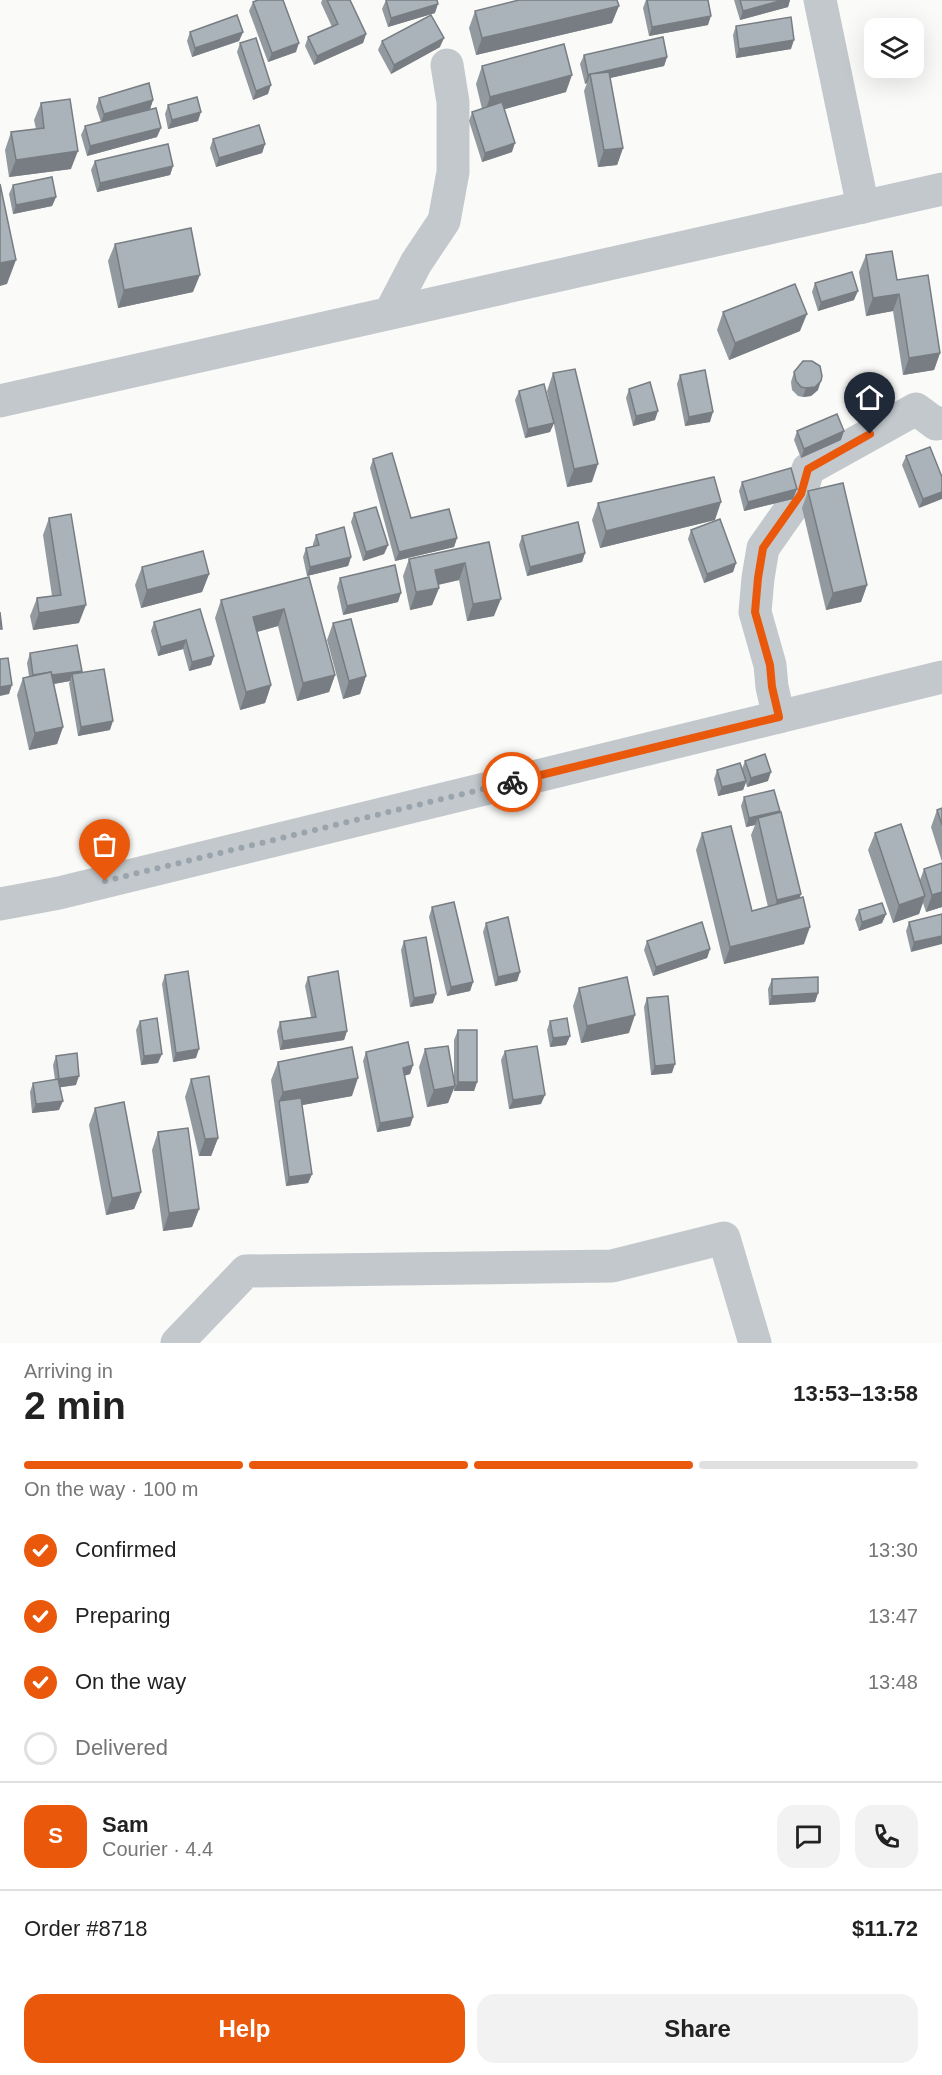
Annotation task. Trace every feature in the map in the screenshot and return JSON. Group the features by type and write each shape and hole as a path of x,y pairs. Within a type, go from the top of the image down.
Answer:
{"street":[{"path":"820,0 863,207"},
{"path":"390,313 416,263 444,221 453,172 453,102 447,65"},
{"path":"0,401 942,189"},
{"path":"779,717 770,665 755,612 763,548 801,494 808,469 916,409 936,424 942,423"},
{"path":"0,904 59,893 942,677"},
{"path":"177,1343 246,1271 612,1266 724,1238 755,1343"}],"building":[{"path":"283,0 299,43 272,53 253,2"},
{"path":"327,0 350,0 366,34 317,56 308,37 338,24"},
{"path":"386,0 437,0 438,4 391,18"},
{"path":"519,0 617,0 619,6 482,38 475,11"},
{"path":"647,0 708,0 711,16 652,27"},
{"path":"740,0 783,0 743,11"},
{"path":"237,15 243,32 195,48 190,32"},
{"path":"431,15 444,38 394,65 382,41"},
{"path":"791,17 794,40 739,49 736,26"},
{"path":"663,37 667,57 588,75 584,55"},
{"path":"256,38 271,85 256,91 240,43"},
{"path":"564,44 572,75 490,97 482,66"},
{"path":"609,72 623,148 604,150 590,74"},
{"path":"149,83 153,100 104,114 99,98"},
{"path":"197,97 201,112 172,120 168,105"},
{"path":"70,99 78,151 16,160 11,132 44,128 41,103"},
{"path":"502,102 515,143 485,153 472,112"},
{"path":"156,108 161,128 90,146 85,126"},
{"path":"259,125 265,144 219,158 213,139"},
{"path":"168,144 173,166 100,183 95,161"},
{"path":"52,177 56,197 16,205 13,185"},
{"path":"0,184 16,260 0,263"},
{"path":"191,228 200,275 124,290 115,244"},
{"path":"892,251 897,280 928,275 940,353 909,358 899,294 873,298 866,255"},
{"path":"852,272 858,291 821,302 815,283"},
{"path":"795,284 807,314 735,343 723,312"},
{"path":"803,361 812,361 820,366 821,381 815,387 801,387 796,381 794,372"},
{"path":"575,369 598,464 574,469 553,373"},
{"path":"705,370 713,412 689,417 680,375"},
{"path":"650,382 658,411 636,416 629,389"},
{"path":"544,384 554,423 528,429 519,391"},
{"path":"837,414 844,431 804,449 797,431"},
{"path":"930,447 942,477 942,492 923,499 906,456"},
{"path":"392,453 411,518 449,509 457,538 399,552 373,459"},
{"path":"791,468 797,489 748,502 742,482"},
{"path":"714,477 721,502 606,531 598,503"},
{"path":"843,483 867,585 833,593 808,491"},
{"path":"376,507 388,545 366,552 354,513"},
{"path":"71,514 86,605 39,613 37,598 61,595 49,518"},
{"path":"720,519 736,563 707,574 691,530"},
{"path":"578,522 585,553 530,567 522,536"},
{"path":"344,527 351,557 310,567 306,548 319,545 316,535"},
{"path":"489,542 501,599 473,604 465,563 435,570 439,588 416,592 409,559"},
{"path":"203,551 209,574 147,590 142,567"},
{"path":"395,565 401,593 347,606 340,578"},
{"path":"309,577 335,675 303,683 284,609 253,617 271,685 246,692 221,600"},
{"path":"200,609 214,656 192,662 186,640 161,647 154,622"},
{"path":"351,619 366,676 349,681 333,623"},
{"path":"77,645 82,671 33,675 30,653"},
{"path":"8,658 12,685 0,687 0,659"},
{"path":"104,669 113,721 81,727 72,674"},
{"path":"51,672 63,727 35,733 23,678"},
{"path":"765,754 771,772 751,778 745,761"},
{"path":"740,763 746,781 722,787 717,770"},
{"path":"774,790 780,811 749,818 744,797"},
{"path":"942,808 942,825 937,810"},
{"path":"781,812 801,894 777,900 758,818"},
{"path":"901,824 925,896 899,905 875,833"},
{"path":"731,826 752,911 803,897 810,927 730,947 702,833"},
{"path":"942,863 942,892 932,895 924,869"},
{"path":"454,902 473,982 451,987 432,907"},
{"path":"882,903 886,914 862,922 859,910"},
{"path":"942,914 942,936 914,942 909,922"},
{"path":"508,917 520,972 498,977 486,923"},
{"path":"702,922 710,949 656,967 647,941"},
{"path":"426,937 436,994 414,998 404,941"},
{"path":"188,971 199,1049 176,1053 165,975"},
{"path":"338,971 347,1031 283,1041 280,1022 316,1017 308,977"},
{"path":"627,977 635,1015 587,1026 579,988"},
{"path":"818,977 818,993 772,996 772,979"},
{"path":"668,996 675,1064 655,1066 647,998"},
{"path":"157,1018 162,1054 144,1056 140,1021"},
{"path":"567,1018 570,1036 553,1038 550,1021"},
{"path":"458,1030 477,1030 477,1082 458,1082"},
{"path":"408,1042 413,1065 403,1068 413,1117 380,1123 366,1052"},
{"path":"448,1046 455,1086 434,1090 425,1049"},
{"path":"537,1046 545,1095 513,1100 505,1051"},
{"path":"352,1047 358,1078 283,1092 278,1062"},
{"path":"77,1053 79,1076 59,1079 56,1056"},
{"path":"209,1076 218,1138 205,1139 191,1079"},
{"path":"58,1079 63,1101 36,1104 33,1083"},
{"path":"301,1098 312,1174 289,1177 279,1101"},
{"path":"124,1102 141,1192 112,1198 95,1108"},
{"path":"188,1128 199,1209 169,1213 158,1132"}],"way so far":[{"path":"105,881 512,782"}],"route":[{"path":"512,782 779,717 770,665 755,612 763,548 801,494 808,469 870,434"}]}
